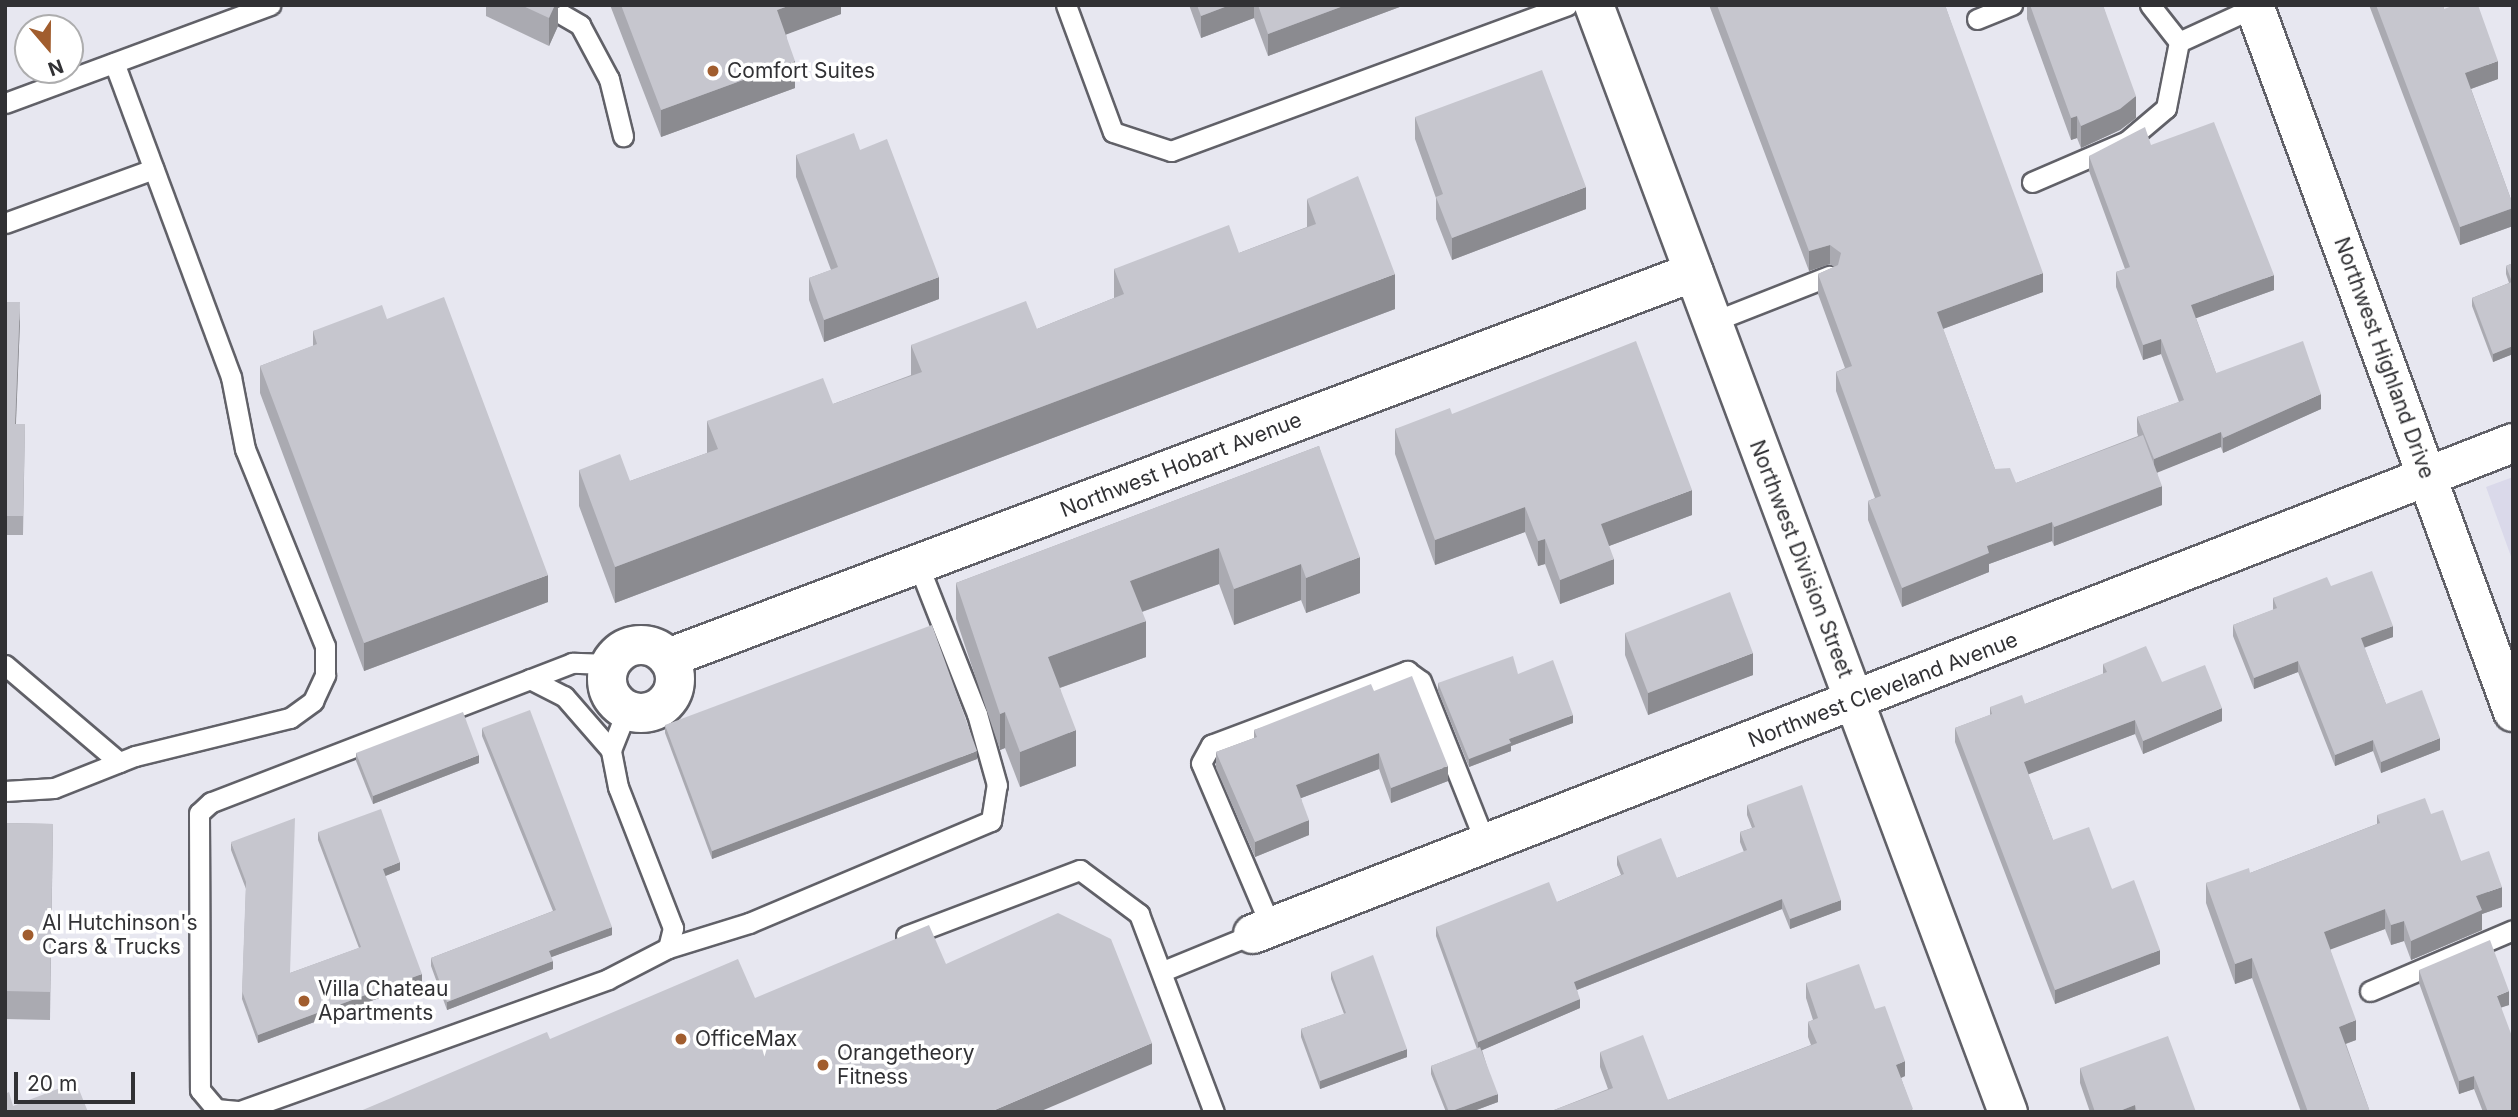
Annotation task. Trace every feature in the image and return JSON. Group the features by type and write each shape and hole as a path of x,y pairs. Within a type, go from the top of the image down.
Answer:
{"street":[{"name":"Northwest Division Street","path":"1594,5 2008,1112"},
{"name":"Northwest Highland Drive","path":"2254,6 2513,712"},
{"name":"Northwest Hobart Avenue","path":"668,658 1694,272"},
{"name":"Northwest Cleveland Avenue","path":"1262,930 2513,443"},
{"path":"638,645 659,650 668,658 675,679 668,700 649,712 627,710 611,696 607,675 610,664 638,645"}],"lane":[{"path":"5,103 270,5"},
{"path":"1066,5 1113,132 1171,151 1567,5"},
{"path":"1977,19 2012,5"},
{"path":"2032,181 2127,141 2166,108 2179,42 2150,5"},
{"path":"2179,42 2254,6"},
{"path":"563,15 580,25 609,79 622,136"},
{"path":"5,791 54,788 119,762 290,718 313,701 325,675 325,646 245,449 231,377 114,63"},
{"path":"5,223 153,169"},
{"path":"1712,322 1829,275"},
{"path":"610,664 572,663 211,802 199,814 200,1090 216,1109 240,1111 608,979 668,948 749,923 991,821 997,785 977,714 918,564"},
{"path":"5,665 119,762"},
{"path":"1163,971 1262,930 1201,763 1211,745 1407,671 1421,681 1486,844"},
{"path":"530,680 564,696 611,750 618,787 673,928 668,948"},
{"path":"611,750 627,710"},
{"path":"887,944 1080,870 1139,914 1163,971 1214,1112"},
{"path":"2370,991 2513,930"}],"shaded area":[{"path":"2513,477 2513,562 2486,487"}],"building":[{"path":"521,5 555,5 549,18"},
{"name":"Comfort Suites","path":"621,5 791,5 777,10 795,61 661,110"},
{"path":"1197,5 1230,5 1201,16"},
{"path":"1258,5 1346,5 1268,34"},
{"path":"1717,5 1945,5 2043,273 1937,312 1995,469 2010,468 2016,483 2143,435 2162,486 2054,527 2052,522 1987,546 1989,553 1902,588 1868,501 1881,496 1836,372 1852,366 1818,274 1838,265 1841,253 1830,245 1809,251"},
{"path":"2030,5 2103,5 2136,96 2120,109 2081,126 2077,116 2071,118"},
{"path":"2376,5 2443,5 2444,9 2455,5 2478,5 2498,61 2465,73 2513,208 2460,227"},
{"path":"1542,70 1586,187 1452,238 1436,197 1443,194 1415,117"},
{"path":"2214,122 2274,275 2191,305 2216,373 2303,341 2321,394 2223,438 2221,432 2154,459 2137,417 2184,400 2161,339 2143,345 2116,272 2130,267 2089,156 2145,127 2151,145"},
{"path":"854,133 860,150 887,139 939,277 824,320 809,278 838,267 796,155"},
{"path":"1358,176 1395,274 615,567 579,470 620,454 630,481 718,449 707,421 823,378 833,404 922,372 911,345 1026,301 1037,329 1124,294 1114,269 1229,225 1239,253 1316,224 1307,199"},
{"path":"2513,263 2513,346 2493,354 2472,298 2512,282 2506,266"},
{"path":"444,297 548,575 364,643 260,366 317,344 313,331 382,305 387,319"},
{"path":"5,302 20,302 15,424 25,424 23,516 5,516"},
{"path":"1636,341 1692,490 1601,524 1614,559 1560,580 1545,539 1538,541 1525,507 1435,540 1395,429 1450,408 1452,414"},
{"path":"1319,446 1360,557 1306,578 1301,564 1234,589 1219,548 1130,581 1146,621 1048,657 1076,730 1020,752 1005,712 1000,714 956,583"},
{"path":"2372,571 2393,626 2361,638 2386,704 2422,690 2440,738 2381,762 2373,740 2335,755 2298,661 2254,678 2233,625 2277,608 2273,598 2327,577 2331,586"},
{"path":"1730,592 1753,653 1648,693 1625,633"},
{"path":"932,625 977,751 712,851 665,725"},
{"path":"2146,646 2162,682 2205,665 2222,708 2143,741 2135,720 2024,762 2053,840 2089,827 2112,889 2134,880 2160,950 2055,990 1955,728 1992,714 1990,707 2022,695 2025,704 2107,672 2103,664"},
{"path":"1513,656 1518,674 1553,660 1573,715 1509,739 1511,743 1469,759 1438,683"},
{"path":"1412,676 1448,766 1391,788 1379,753 1296,785 1309,820 1255,842 1216,752 1257,737 1254,730 1371,684 1374,691"},
{"path":"530,710 612,927 549,951 553,961 447,1002 431,958 556,910 482,728"},
{"path":"463,712 479,755 373,796 356,753"},
{"path":"1802,785 1841,900 1790,919 1782,899 1574,982 1580,999 1478,1042 1436,927 1549,882 1557,902 1624,874 1617,856 1661,838 1677,878 1747,850 1740,832 1755,827 1747,805"},
{"path":"2425,798 2431,814 2443,810 2461,861 2489,851 2502,887 2476,896 2482,910 2411,941 2404,921 2391,925 2385,909 2324,932 2356,1020 2339,1027 2370,1112 2308,1112 2252,958 2235,964 2206,883 2249,868 2250,873 2380,823 2377,815"},
{"path":"381,809 400,862 383,869 422,974 258,1035 242,991 246,882 231,842 295,818 290,973 361,947 318,832"},
{"name":"Al Hutchinson's Cars & Trucks","path":"5,823 53,824 50,992 5,991"},
{"path":"1058,913 1111,939 1152,1043 990,1112 358,1112 547,1032 550,1039 738,959 755,998 929,925 946,964"},
{"path":"2490,940 2509,991 2497,996 2513,1039 2513,1112 2488,1112 2474,1076 2459,1081 2419,970"},
{"path":"1373,955 1407,1049 1320,1081 1301,1029 1346,1013 1331,972"},
{"path":"1859,964 1875,1009 1885,1006 1905,1061 1896,1065 1913,1109 1907,1112 1554,1110 1613,1088 1600,1052 1643,1035 1668,1100 1817,1043 1808,1022 1818,1018 1806,983"},
{"path":"2168,1036 2196,1112 2137,1112 2135,1105 2117,1112 2095,1112 2080,1068"},
{"path":"1480,1047 1498,1094 1449,1112 1431,1066"},
{"path":"76,1082 88,1112 5,1112 5,1094 9,1092 13,1106"}],"place":[{"name":"Comfort Suites","path":"713,71"},
{"name":"Al Hutchinson's Cars & Trucks","path":"28,935"},
{"name":"Villa Chateau Apartments","path":"304,1001"},
{"name":"OfficeMax","path":"681,1039"},
{"name":"Orangetheory Fitness","path":"823,1065"}]}
